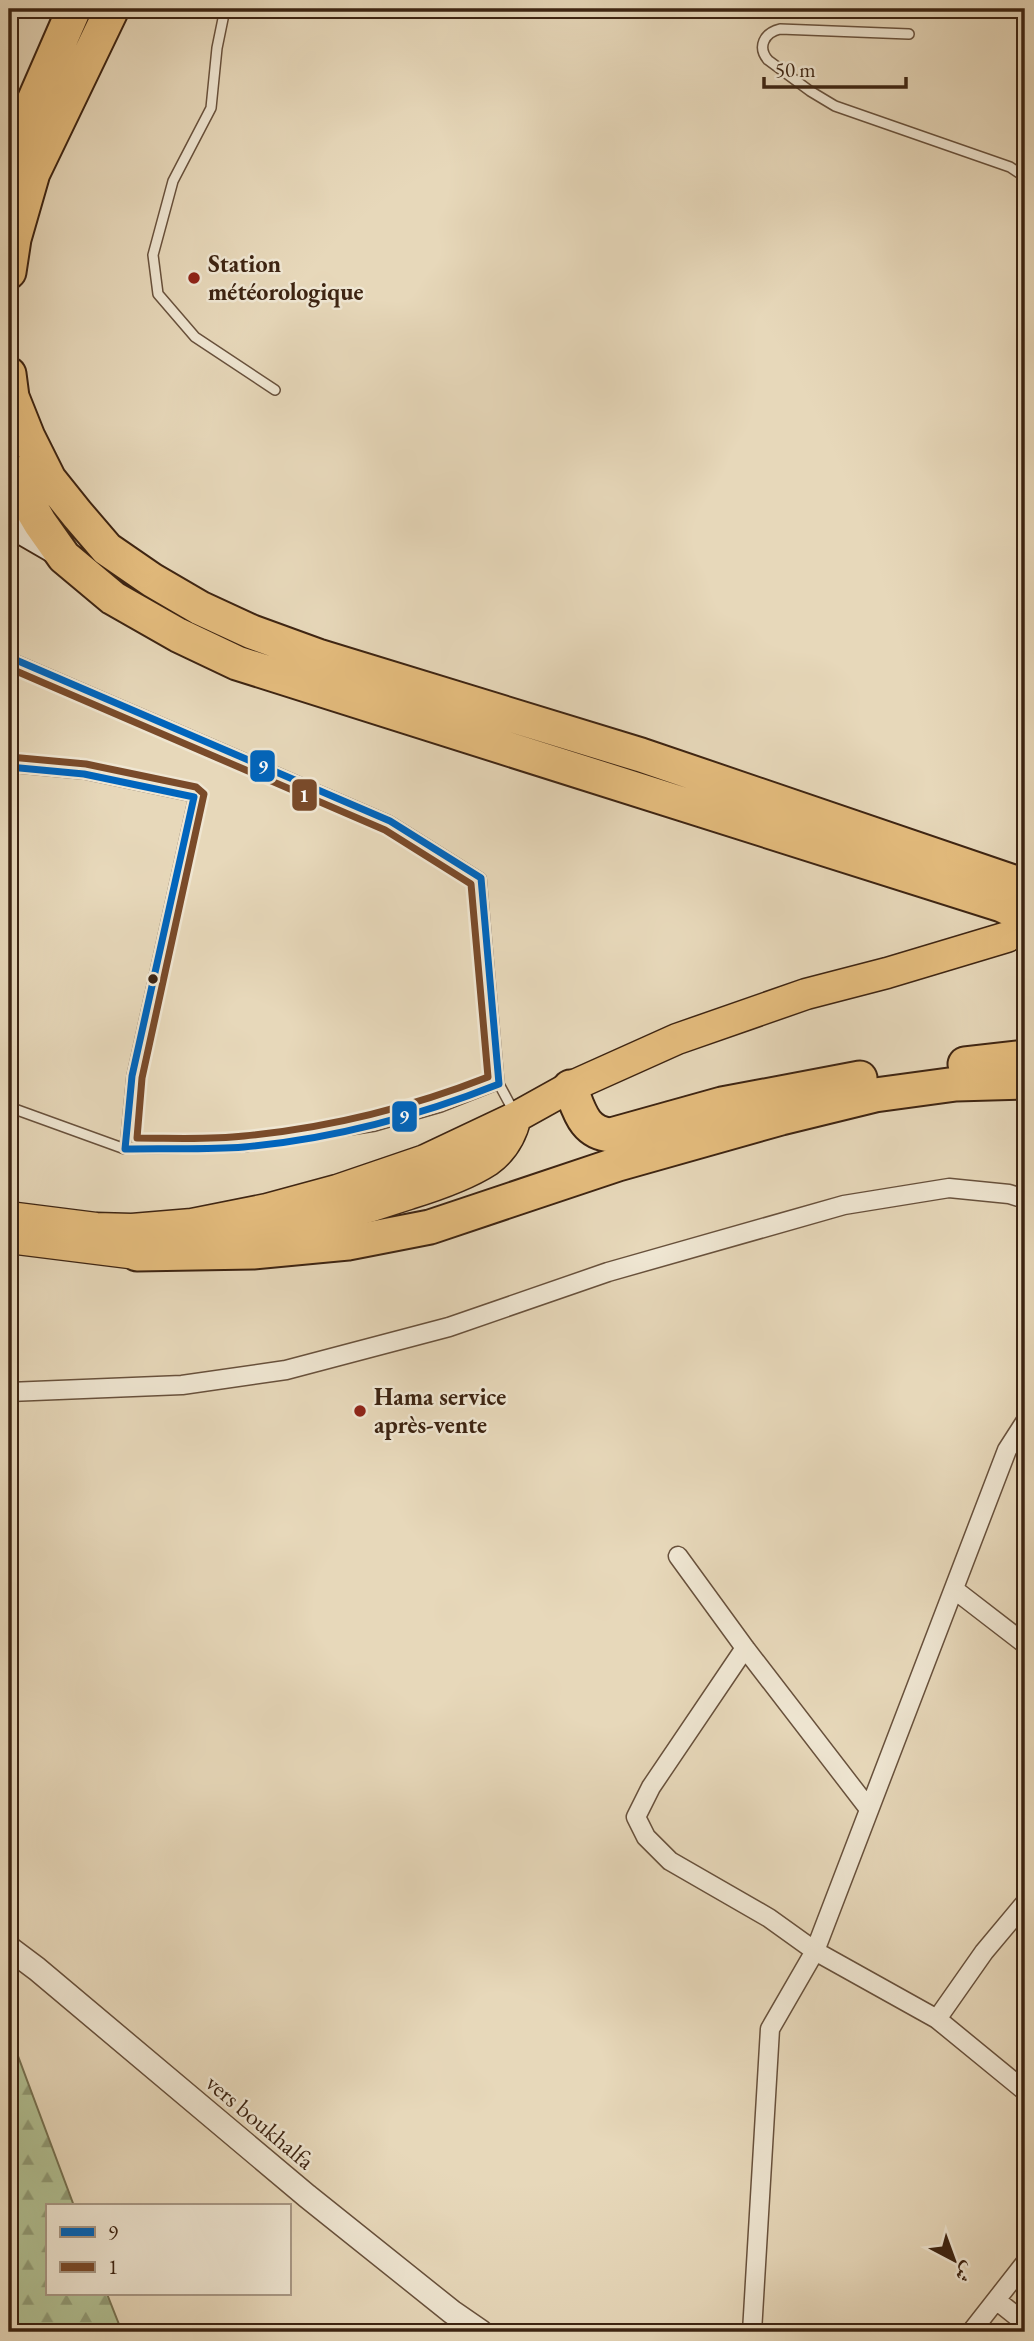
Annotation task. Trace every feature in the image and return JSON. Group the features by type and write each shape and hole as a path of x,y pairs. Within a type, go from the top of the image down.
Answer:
{"highway":[{"path":"9,158 74,9"},
{"path":"9,272 14,239 33,173 112,9"},
{"path":"9,374 12,397 28,437 49,479 77,514 107,549 200,608 252,632 318,656 641,755 1025,886"},
{"path":"9,470 40,523 64,557 113,598 178,635 237,663 1002,905 1016,927 887,973 806,994 677,1039 570,1087 516,1117 425,1160 337,1190 267,1209 192,1224 132,1229 96,1228 9,1217"},
{"path":"570,1087 587,1125 602,1134 611,1135 722,1104 816,1085 1025,1057"},
{"path":"9,1238 137,1254 253,1252 348,1243 430,1227 618,1164 848,1101 956,1084 1025,1082"},
{"path":"137,1254 227,1240 309,1223 376,1206 433,1186 478,1166 496,1154 509,1137 516,1117"}],"main road":[{"path":"9,528 20,531 64,557"}],"street":[{"path":"9,1392 182,1385 286,1370 450,1326 608,1272 844,1205 949,1188 1009,1194 1025,1199"},
{"path":"752,2332 770,2029 815,1951 1007,1450 1025,1422"},
{"path":"678,1556 745,1648 870,1809"},
{"path":"955,1590 1025,1644"},
{"path":"745,1648 651,1787 636,1817 646,1837 670,1861 769,1918 815,1951 937,2019 1025,2091"},
{"path":"937,2019 984,1952 1025,1903"},
{"name":"vers boukhalfa","path":"9,1948 307,2196 452,2312 481,2332"},
{"path":"971,2332 1025,2263"},
{"path":"996,2300 1025,2323"}],"lane":[{"path":"225,9 217,48 211,108 173,181 153,256 158,294 195,337 275,390"},
{"path":"909,34 780,29 765,37 762,45 763,54 768,60 835,106 1010,167 1025,177"},
{"path":"9,657 390,821 481,877 499,1084 516,1117"},
{"path":"9,767 84,774 194,797 132,1076 125,1149"},
{"path":"9,1107 125,1149 243,1147 375,1126 441,1107 499,1084"}],"green space":[{"path":"9,2032 73,2204 46,2204 46,2296 108,2296 122,2332 9,2332"}],"transit line":[{"name":"9","path":"9,657 390,821 481,878 499,1084 437,1107 374,1125 310,1138 229,1148 125,1149 132,1076 194,797 84,774 9,767"},
{"name":"1","path":"9,668 385,830 471,884 488,1077 398,1107 306,1128 231,1137 137,1138 142,1078 204,794 196,787 86,764 10,757"}],"place":[{"name":"Station météorologique","path":"194,278"},
{"name":"Hama service après-vente","path":"360,1411"}]}
